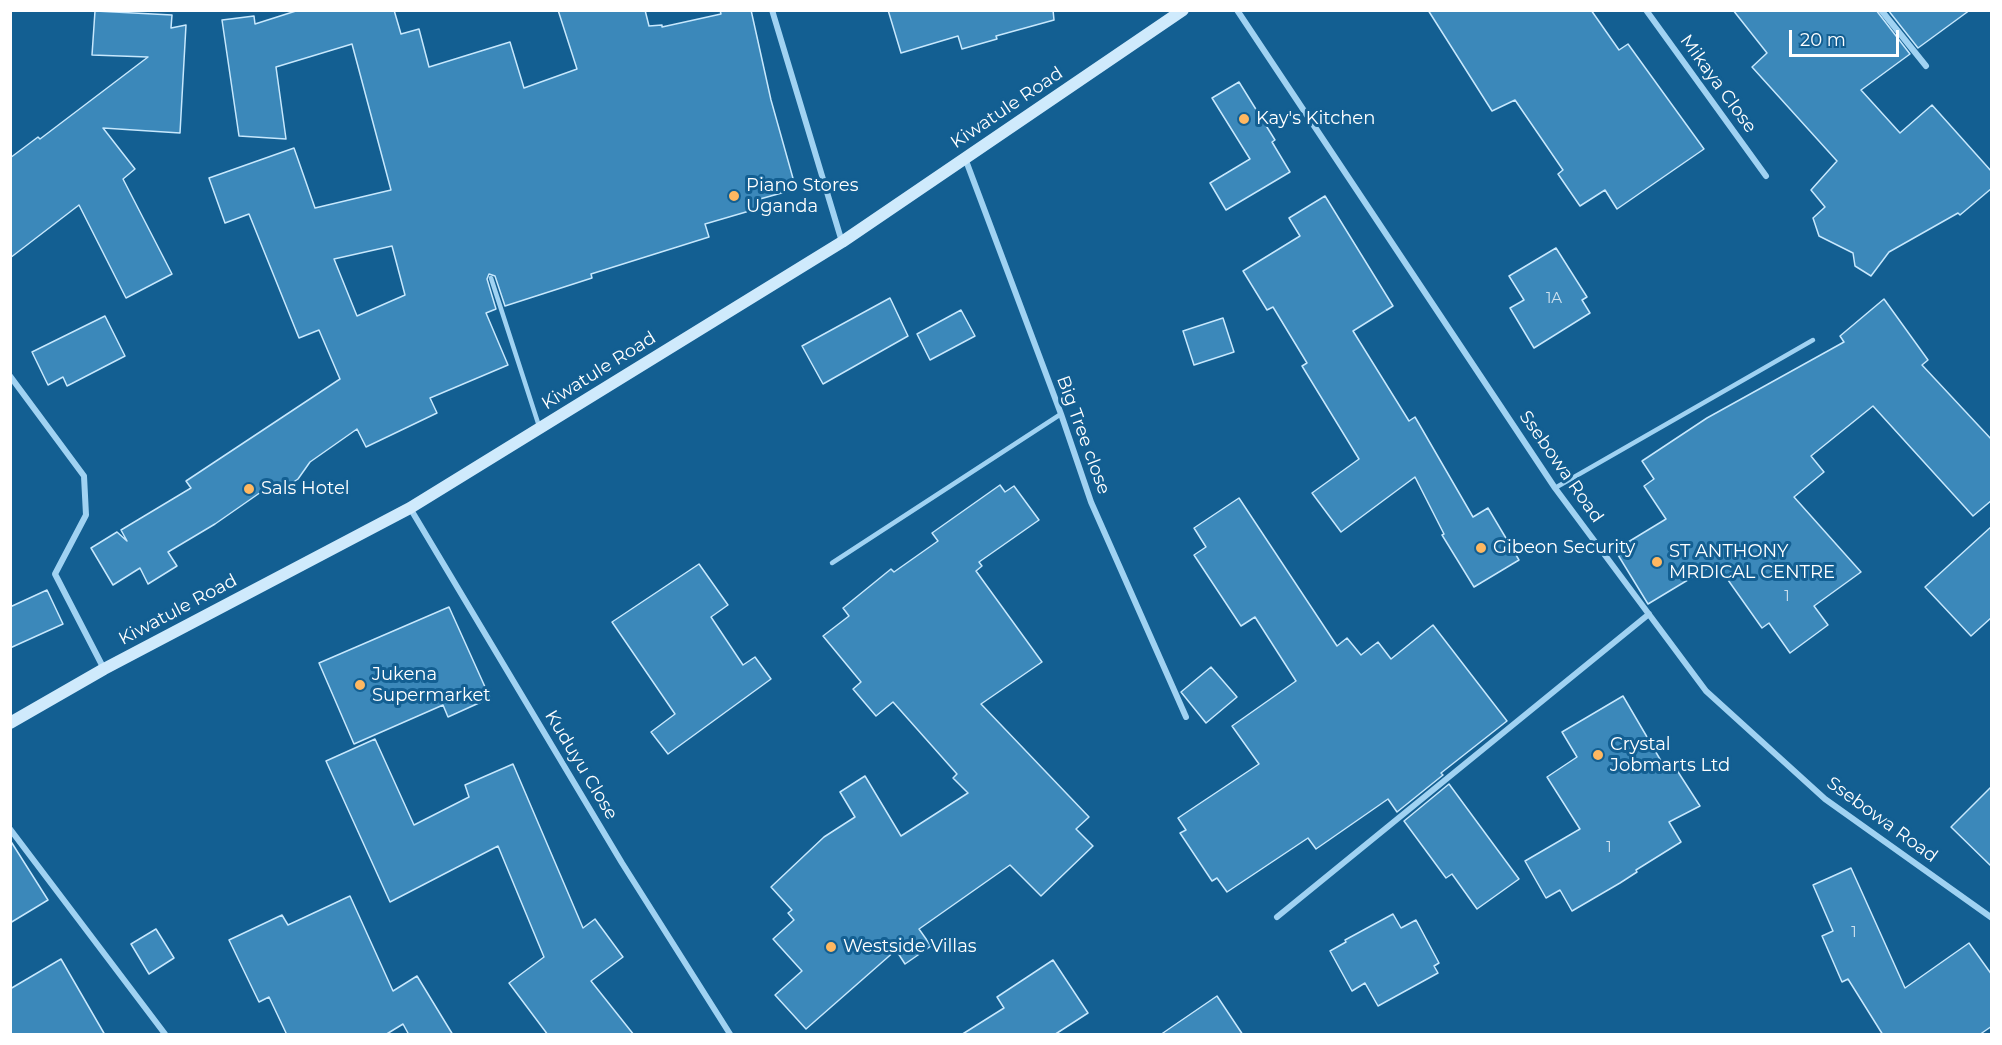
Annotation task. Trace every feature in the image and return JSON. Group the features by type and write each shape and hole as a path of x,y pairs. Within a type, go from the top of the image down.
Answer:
{"main road":[{"name":"Kiwatule Road","path":"10,723 104,669 410,508 842,242 1183,10"}],"street":[{"path":"772,10 842,242"},
{"name":"Ssebowa Road","path":"1237,10 1555,488 1706,691 1825,799 1992,918"},
{"name":"Mikaya Close","path":"1646,10 1766,176"},
{"path":"1881,10 1926,66"},
{"name":"Big Tree close","path":"965,158 1061,414 1091,502 1186,717"},
{"path":"10,376 84,476 86,515 55,574 104,669"},
{"name":"Kuduyu Close","path":"410,508 621,863 730,1035"},
{"path":"1277,917 1649,614"},
{"path":"10,829 165,1035"}],"lane":[{"path":"491,278 539,429"},
{"path":"1555,488 1813,340"},
{"path":"832,562 1061,414"}],"building":[{"path":"299,10 394,10 401,34 419,29 429,67 510,42 524,88 577,69 558,10 645,10 649,26 662,25 662,27 721,14 720,10 751,10 771,100 796,189 760,199 763,207 705,224 709,237 591,274 592,278 505,306 495,276 489,274 487,279 496,309 486,313 508,365 430,398 437,413 366,447 357,429 310,462 298,479 280,491 261,492 215,524 168,552 177,566 148,584 140,568 113,585 91,548 117,532 127,541 121,530 191,488 186,481 340,379 319,330 299,338 249,214 225,223 209,178 294,148 315,208 391,190 352,44 276,67 286,139 239,136 222,20 254,16 255,24","holes":["392,246 405,295 357,316 334,259"]},
{"path":"888,10 1053,10 1054,20 996,36 997,39 962,49 958,36 901,53"},
{"path":"1428,10 1591,10 1619,50 1628,44 1704,149 1617,209 1605,190 1580,206 1558,174 1563,170 1515,100 1492,111"},
{"path":"1733,10 1876,10 1910,54 1861,90 1900,133 1932,105 1992,172 1992,188 1960,215 1958,213 1889,252 1871,276 1855,266 1853,253 1819,236 1813,218 1825,207 1811,190 1837,161 1752,67 1767,53"},
{"path":"1888,10 1970,10 1918,48"},
{"path":"95,11 172,15 171,28 186,25 180,133 103,128 135,169 123,179 172,274 126,298 79,205 10,258 10,158 38,137 40,139 148,57 92,55"},
{"path":"1239,82 1275,140 1272,142 1290,172 1226,210 1210,183 1250,159 1212,98"},
{"path":"1325,196 1393,306 1353,331 1409,421 1415,417 1473,517 1488,508 1519,560 1474,587 1442,535 1444,534 1415,477 1341,532 1312,493 1359,459 1302,366 1307,363 1273,307 1267,310 1243,271 1300,236 1289,218"},
{"path":"1556,248 1587,297 1582,300 1590,313 1534,348 1510,308 1524,300 1509,276"},
{"path":"890,298 908,336 823,384 802,346"},
{"path":"1884,299 1928,360 1922,365 1992,440 1992,500 1973,516 1873,406 1811,456 1824,472 1794,497 1861,572 1814,606 1828,625 1790,653 1769,623 1762,628 1716,563 1648,604 1615,550 1666,519 1644,486 1654,479 1642,461 1707,418 1844,342 1840,336"},
{"path":"961,310 975,336 930,360 917,334"},
{"path":"105,316 125,356 67,386 63,377 48,385 32,352"},
{"path":"1223,318 1234,352 1194,365 1183,331"},
{"path":"1000,485 1005,492 1014,486 1039,520 979,562 982,566 976,571 1042,662 981,704 1089,817 1076,829 1093,846 1041,896 1010,865 919,929 931,946 905,964 896,950 806,1029 775,995 802,971 773,939 794,920 788,913 792,910 771,887 824,837 855,817 840,792 865,776 901,836 968,793 953,778 957,774 893,702 876,716 853,689 861,682 823,636 849,616 843,608 891,569 894,572 938,541 932,533"},
{"path":"1239,498 1337,646 1347,638 1361,655 1378,642 1391,659 1433,625 1507,721 1441,773 1443,775 1397,812 1388,799 1316,849 1308,838 1227,892 1217,878 1212,881 1180,833 1186,830 1178,818 1259,764 1232,726 1296,681 1255,617 1241,626 1194,555 1206,547 1194,528"},
{"path":"1992,526 1992,617 1971,636 1925,587"},
{"path":"699,564 728,605 711,617 743,665 755,657 771,679 668,754 651,732 675,714 612,622"},
{"path":"47,590 63,624 10,648 10,607"},
{"path":"449,607 490,698 448,717 443,705 354,744 319,663"},
{"path":"1211,667 1237,697 1206,723 1181,692"},
{"path":"1623,696 1664,766 1671,761 1700,806 1669,822 1681,842 1636,870 1637,872 1620,883 1572,911 1560,890 1546,898 1525,861 1580,829 1547,777 1577,757 1562,732"},
{"path":"375,739 414,825 469,797 465,785 513,764 583,928 595,919 623,957 591,981 634,1035 548,1035 509,983 544,957 498,846 390,902 326,761"},
{"path":"1449,784 1519,879 1477,909 1452,874 1446,878 1404,821"},
{"path":"1992,786 1992,867 1951,827"},
{"path":"10,840 48,900 10,923"},
{"path":"1851,868 1905,988 1969,943 1992,975 1992,1026 1979,1035 1883,1035 1848,979 1842,982 1822,936 1833,931 1813,885"},
{"path":"350,896 393,991 417,976 453,1035 409,1035 403,1024 385,1035 287,1035 269,997 259,1002 229,940 282,915 288,925"},
{"path":"1393,914 1401,928 1416,920 1439,963 1434,966 1438,973 1378,1006 1365,983 1352,991 1330,951 1346,942 1345,940"},
{"path":"156,929 174,958 149,974 131,944"},
{"path":"61,959 105,1035 10,1035 10,989"},
{"path":"1053,960 1088,1013 1054,1035 961,1035 1004,1008 997,997"},
{"path":"1217,996 1243,1035 1160,1035"}],"place":[{"name":"Kay's Kitchen","path":"1244,119"},
{"name":"Piano Stores Uganda","path":"734,196"},
{"name":"Sals Hotel","path":"249,489"},
{"name":"Gibeon Security","path":"1481,548"},
{"name":"ST ANTHONY MRDICAL CENTRE","path":"1657,562"},
{"name":"Jukena Supermarket","path":"360,685"},
{"name":"Crystal Jobmarts Ltd","path":"1598,755"},
{"name":"Westside Villas","path":"831,947"}]}
